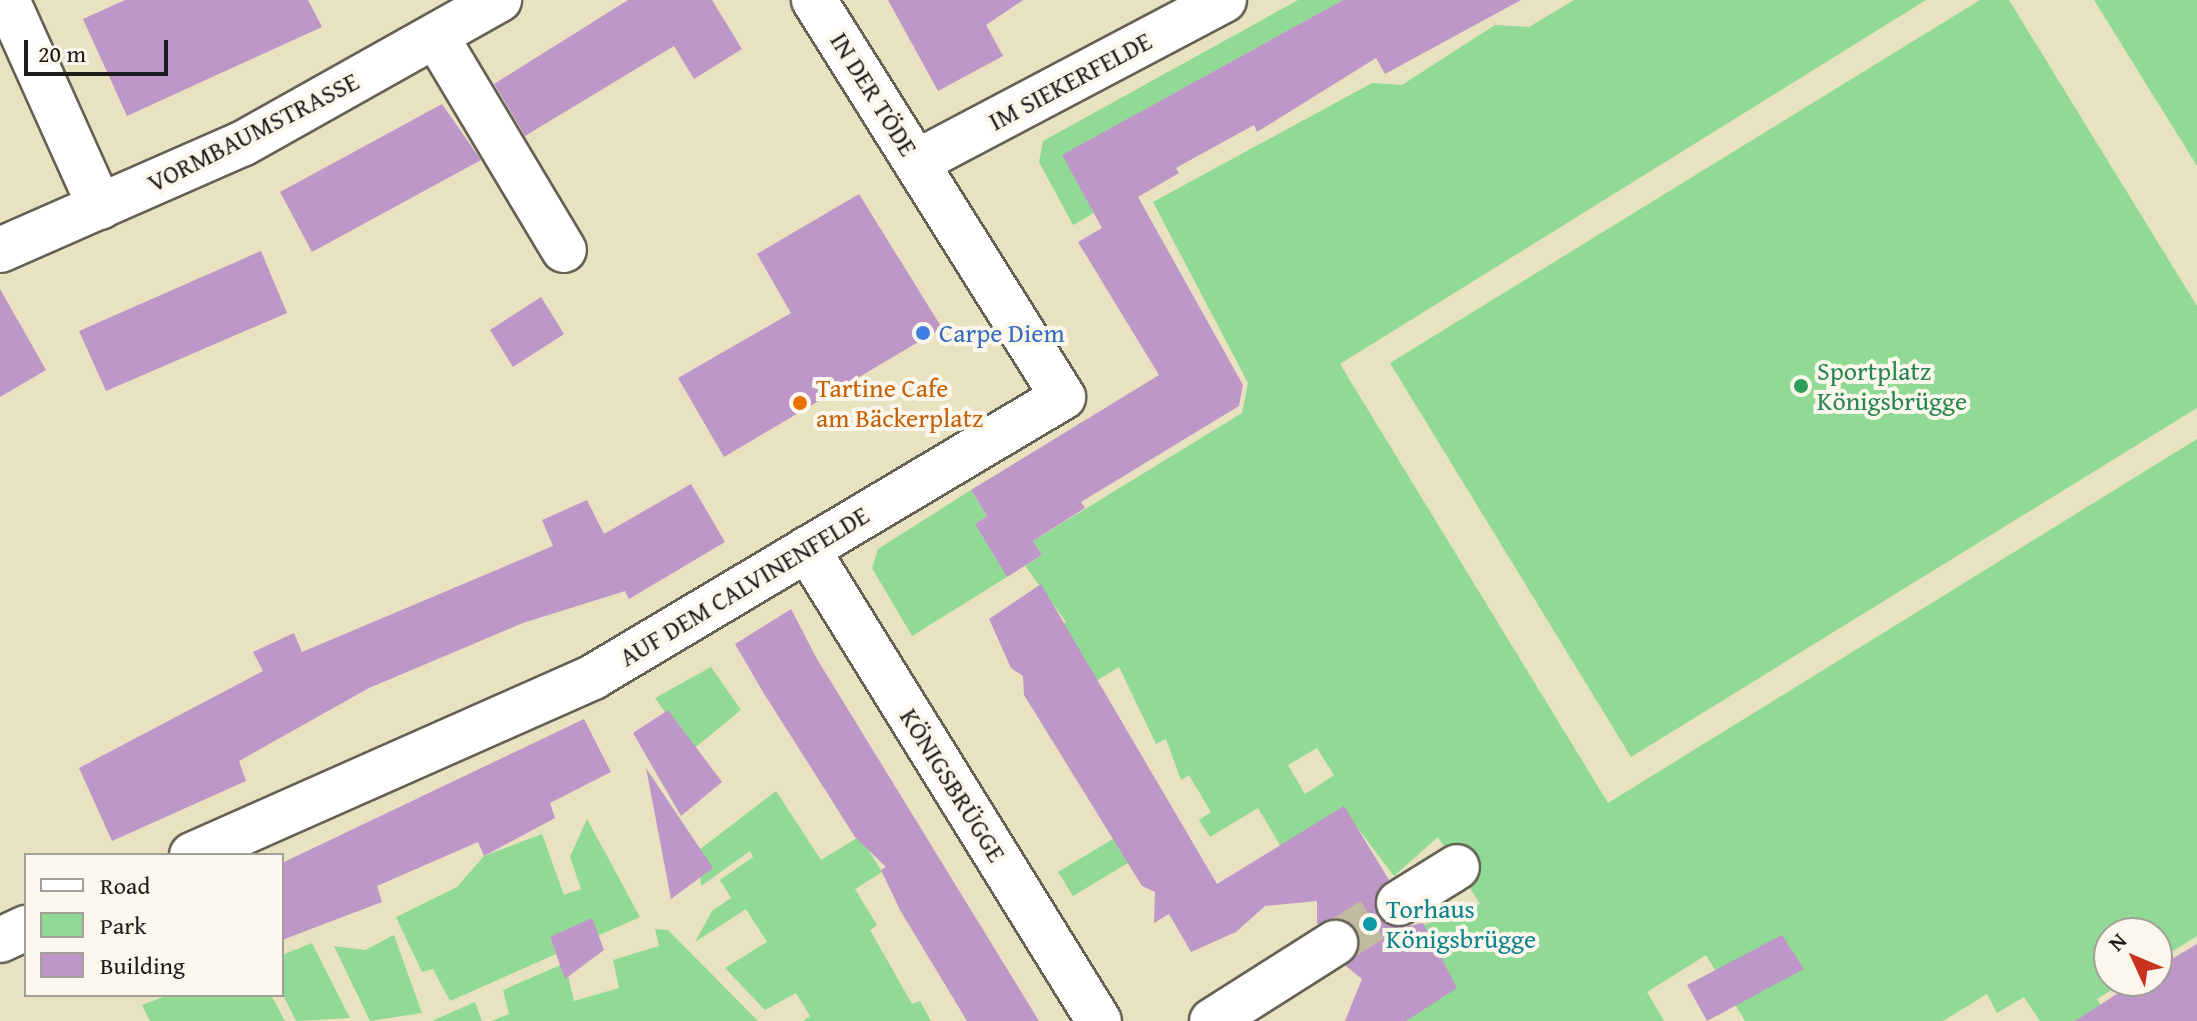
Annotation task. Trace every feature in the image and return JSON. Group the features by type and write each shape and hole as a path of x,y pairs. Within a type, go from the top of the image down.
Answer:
{"street":[{"path":"7,0 100,207"},
{"name":"VORMBAUMSTRASSE","path":"0,250 242,144 437,38 499,0"},
{"name":"IN DER TÖDE","path":"814,0 925,176"},
{"name":"IM SIEKERFELDE","path":"925,176 1224,0"},
{"path":"437,38 564,250"},
{"name":"AUF DEM CALVINENFELDE","path":"197,853 593,677 1063,397 925,176"},
{"name":"KÖNIGSBRÜGGE","path":"807,549 1099,1021"},
{"path":"1399,903 1457,867"},
{"path":"0,940 24,929"},
{"path":"1212,1021 1335,943"}],"green space":[{"path":"1298,0 1343,0 1063,155 1094,213 1073,225 1039,162 1043,141"},
{"path":"1574,0 1926,0 1340,364 1608,803 2197,439 2197,936 2173,951 2173,917 2093,917 2093,997 2100,997 2097,999 2111,1021 2040,1021 2024,997 1997,1013 1987,994 1943,1021 1745,1021 1706,955 1647,992 1664,1021 1406,1021 1424,925 1480,904 1438,837 1394,876 1350,818 1287,857 1258,808 1210,837 1199,820 1211,812 1189,775 1181,780 1166,739 1156,744 1119,667 1088,686 1061,626 1066,622 1025,566 1042,555 1033,541 1242,413 1248,383 1153,202 1372,83 1402,85 1495,25 1529,27","holes":["1317,748 1334,775 1305,794 1288,765"]},
{"name":"Sportplatz Königsbrügge","path":"1980,0 2009,0 2197,306 2197,408 1631,757 1390,363"},
{"path":"2094,0 2197,0 2197,166"},
{"path":"971,490 987,516 975,524 1007,577 912,636 872,568 878,549"},
{"path":"711,667 741,710 692,750 655,698"},
{"path":"776,791 821,860 860,836 882,872 855,889 877,925 870,930 912,1004 920,1001 931,1021 803,1021 810,1016 796,993 765,1010 725,968 767,942 746,909 695,942 712,911 731,898 720,880 753,857 750,851 701,886 699,850"},
{"path":"587,819 640,917 581,943 550,937 556,954 450,1001 433,969 422,972 396,917 457,887 484,856 542,834 564,895 581,889 570,857"},
{"path":"1113,839 1128,863 1073,896 1058,872"},
{"path":"655,929 668,930 758,1021 491,1021 509,1014 503,990 565,963 574,1001 619,988 613,960 659,946"},
{"path":"394,935 422,1013 370,1021 334,946 365,950"},
{"path":"312,943 350,1018 296,1021 284,997 284,954"},
{"path":"163,997 272,997 285,1021 150,1021 142,1005"},
{"path":"475,1002 482,1021 433,1021 434,1020"}],"building":[{"path":"125,0 308,0 322,27 127,116 83,19"},
{"path":"628,0 712,0 742,49 694,79 674,46 525,136 494,84"},
{"path":"888,0 1023,0 986,25 1003,56 938,91"},
{"path":"1343,0 1521,0 1385,74 1376,58 1257,132 1254,125 1176,168 1179,173 1138,197 1243,385 1239,406 1081,502 1085,508 1033,541 1042,555 1007,577 975,524 987,516 971,490 1159,375 1078,242 1102,228 1062,155"},
{"path":"442,104 481,160 312,252 280,192"},
{"path":"859,194 942,328 724,457 678,378 791,313 757,254"},
{"path":"261,251 287,313 106,391 79,331"},
{"path":"0,289 46,370 0,397"},
{"path":"541,297 564,334 513,367 490,330"},
{"path":"691,484 725,542 629,599 625,591 523,623 369,688 239,761 246,781 112,841 79,768 263,671 253,652 294,633 302,652 553,546 542,520 587,500 604,534"},
{"path":"1041,584 1217,884 1344,806 1389,880 1377,892 1377,915 1399,928 1423,923 1457,988 1406,1021 1345,1021 1362,979 1346,966 1360,941 1346,921 1317,924 1317,901 1265,906 1236,932 1191,952 1169,914 1154,923 1155,892 1142,886 1024,695 1023,676 1011,668 989,619"},
{"path":"791,609 817,659 1039,1021 967,1021 900,910 881,870 886,867 855,837 763,692 735,644"},
{"path":"668,710 722,782 681,816 633,733"},
{"path":"584,719 611,772 550,803 555,818 484,856 478,842 377,886 382,902 284,939 284,862"},
{"path":"646,768 713,868 671,899"},
{"path":"592,918 604,950 565,979 550,937"},
{"path":"1782,935 1804,969 1707,1021 1687,985"},
{"path":"2197,944 2197,1021 2075,1021 2112,997 2173,997 2173,958"}],"tunnel":[{"path":"1335,943 1399,903"}],"place":[{"name":"Carpe Diem","path":"923,333"},
{"name":"Sportplatz Königsbrügge","path":"1801,386"},
{"name":"Tartine Cafe am Bäckerplatz","path":"800,403"},
{"name":"Torhaus Königsbrügge","path":"1370,924"}]}
